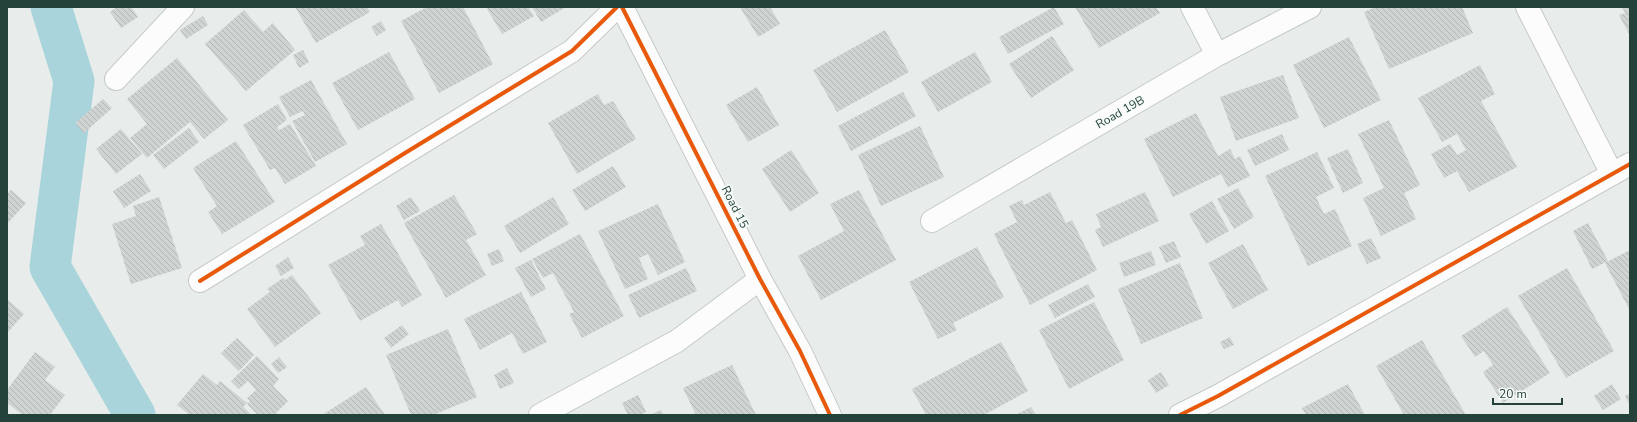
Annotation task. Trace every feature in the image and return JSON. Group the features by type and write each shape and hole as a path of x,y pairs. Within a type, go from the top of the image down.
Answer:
{"street":[{"path":"116,79 183,7"},
{"path":"200,281 572,51 617,7"},
{"name":"Road 15","path":"622,7 760,279 800,351 830,415"},
{"path":"1192,7 1217,55"},
{"name":"Road 19B","path":"932,221 1217,55 1310,7"},
{"path":"1180,415 1219,406 1621,169 1527,7"},
{"path":"540,415 677,341 760,279"}],"building":[{"path":"117,7 131,7 138,17 121,28 110,12"},
{"path":"295,7 367,7 370,12 316,43"},
{"path":"427,7 463,7 493,64 439,93 401,21"},
{"path":"486,7 528,7 534,16 502,34"},
{"path":"532,7 566,7 541,22"},
{"path":"740,7 770,7 780,24 758,37"},
{"path":"1054,7 1064,24 1008,54 999,37"},
{"path":"1075,7 1156,7 1160,13 1099,48"},
{"path":"1376,7 1462,7 1473,33 1389,69 1364,12"},
{"path":"1622,7 1630,7 1630,36 1619,15 1625,13"},
{"path":"244,10 263,32 273,23 295,50 246,91 205,44"},
{"path":"203,16 208,25 186,39 180,30"},
{"path":"381,21 386,30 377,36 371,27"},
{"path":"885,30 909,72 837,112 813,70"},
{"path":"1052,36 1074,70 1031,98 1009,64"},
{"path":"1349,37 1381,100 1324,128 1293,65"},
{"path":"303,50 309,62 299,68 293,55"},
{"path":"389,52 415,99 358,130 332,83"},
{"path":"975,52 992,82 938,112 921,82"},
{"path":"177,58 228,120 204,139 190,122 147,158 130,138 147,124 127,99"},
{"path":"1480,65 1495,94 1481,101 1517,167 1469,192 1457,171 1444,178 1431,154 1450,144 1457,155 1466,150 1457,134 1442,142 1418,98"},
{"path":"1283,75 1299,118 1236,141 1220,97"},
{"path":"311,80 347,144 315,162 292,121 305,115 303,111 290,117 279,97"},
{"path":"757,87 779,125 748,142 726,105"},
{"path":"903,92 916,116 851,151 838,126"},
{"path":"598,94 604,105 613,101 636,139 577,174 548,123"},
{"path":"103,99 112,108 84,133 75,123"},
{"path":"278,104 287,120 277,127 279,130 290,124 316,166 285,184 275,168 270,170 243,125"},
{"path":"1196,113 1218,156 1230,149 1235,159 1240,156 1250,176 1228,187 1221,174 1173,197 1144,139"},
{"path":"1389,120 1420,185 1404,193 1416,219 1381,236 1363,198 1384,188 1358,134"},
{"path":"920,126 944,177 881,206 858,155"},
{"path":"189,128 199,142 164,169 153,155"},
{"path":"121,129 142,154 116,174 96,149"},
{"path":"1282,134 1289,150 1255,166 1247,150"},
{"path":"236,141 275,202 222,234 208,212 217,206 193,168"},
{"path":"1348,149 1363,183 1343,193 1327,158"},
{"path":"791,150 819,193 790,212 762,169"},
{"path":"1317,152 1334,188 1316,197 1324,214 1335,209 1352,246 1308,266 1265,176"},
{"path":"613,166 626,187 585,211 572,190"},
{"path":"140,174 151,191 124,208 113,191"},
{"path":"1238,188 1254,217 1234,229 1217,199"},
{"path":"11,190 26,203 7,224 7,194"},
{"path":"859,190 896,260 821,300 798,256 844,231 830,204"},
{"path":"1050,192 1066,223 1072,220 1097,270 1030,305 994,234 1017,222 1009,206 1022,200 1024,205"},
{"path":"1145,192 1159,221 1103,247 1095,230 1101,227 1096,214"},
{"path":"454,195 477,234 466,240 486,275 446,298 404,223"},
{"path":"159,197 182,268 131,284 112,224 136,216 133,206"},
{"path":"411,197 420,211 404,220 396,206"},
{"path":"553,197 569,224 520,253 504,226"},
{"path":"1212,201 1229,231 1206,244 1189,214"},
{"path":"658,204 685,262 658,275 648,254 639,258 648,279 625,289 598,231"},
{"path":"1588,223 1608,261 1592,269 1573,231"},
{"path":"381,224 422,295 402,307 398,300 360,321 328,265 365,245 360,236"},
{"path":"580,234 624,316 582,338 569,314 574,312 553,273 543,278 532,259"},
{"path":"1371,238 1381,258 1367,264 1357,244"},
{"path":"1174,241 1181,257 1166,263 1159,247"},
{"path":"1243,244 1268,290 1233,309 1208,263"},
{"path":"977,247 1004,297 953,323 957,330 938,339 909,282"},
{"path":"499,249 504,261 492,266 487,254"},
{"path":"1630,250 1630,311 1605,263"},
{"path":"1151,251 1156,265 1124,277 1119,263"},
{"path":"288,257 294,268 281,276 275,266"},
{"path":"531,260 546,289 531,297 515,268"},
{"path":"1180,263 1203,318 1141,344 1118,289"},
{"path":"686,268 697,291 639,318 628,295"},
{"path":"1567,268 1614,351 1566,378 1518,296"},
{"path":"292,275 321,313 275,347 247,309 270,292 267,289 283,278 285,280"},
{"path":"1088,284 1095,297 1055,318 1048,305"},
{"path":"521,292 547,342 523,354 512,333 480,350 464,319"},
{"path":"7,299 24,314 7,333"},
{"path":"1094,302 1124,360 1069,389 1039,330"},
{"path":"1507,307 1550,373 1503,403 1483,372 1493,365 1484,351 1475,357 1461,336"},
{"path":"402,325 409,334 391,348 384,338"},
{"path":"448,329 477,397 433,415 411,415 386,355"},
{"path":"1230,337 1234,345 1224,349 1220,342"},
{"path":"237,338 254,355 239,371 221,353"},
{"path":"1422,340 1466,415 1404,415 1376,366"},
{"path":"1001,342 1028,391 984,415 926,415 912,389"},
{"path":"35,352 55,367 45,380 65,395 50,415 23,415 7,403 7,390"},
{"path":"257,356 279,379 273,386 288,401 274,415 258,415 247,404 250,401 247,398 256,390 248,381 239,389 231,381"},
{"path":"279,357 287,367 278,373 271,364"},
{"path":"732,365 756,415 696,415 683,388"},
{"path":"507,368 514,383 500,389 494,375"},
{"path":"1161,372 1169,385 1156,393 1148,380"},
{"path":"203,374 217,385 220,381 247,403 243,407 250,413 248,415 190,415 177,405"},
{"path":"1348,384 1365,415 1306,415 1302,408"},
{"path":"1612,384 1621,399 1603,410 1594,396"},
{"path":"366,387 385,415 322,415"},
{"path":"1630,393 1630,406 1625,396"},
{"path":"638,395 646,412 640,415 628,415 622,403"},
{"path":"1031,407 1036,415 1015,415"},
{"path":"661,410 664,415 650,415"}],"waterway":[{"path":"51,7 74,81 50,267 135,415"}],"cycle path":[{"path":"200,281 572,51 617,7"},
{"path":"622,7 760,279 800,351 830,415"},
{"path":"1180,415 1218,396 1630,164"}]}
